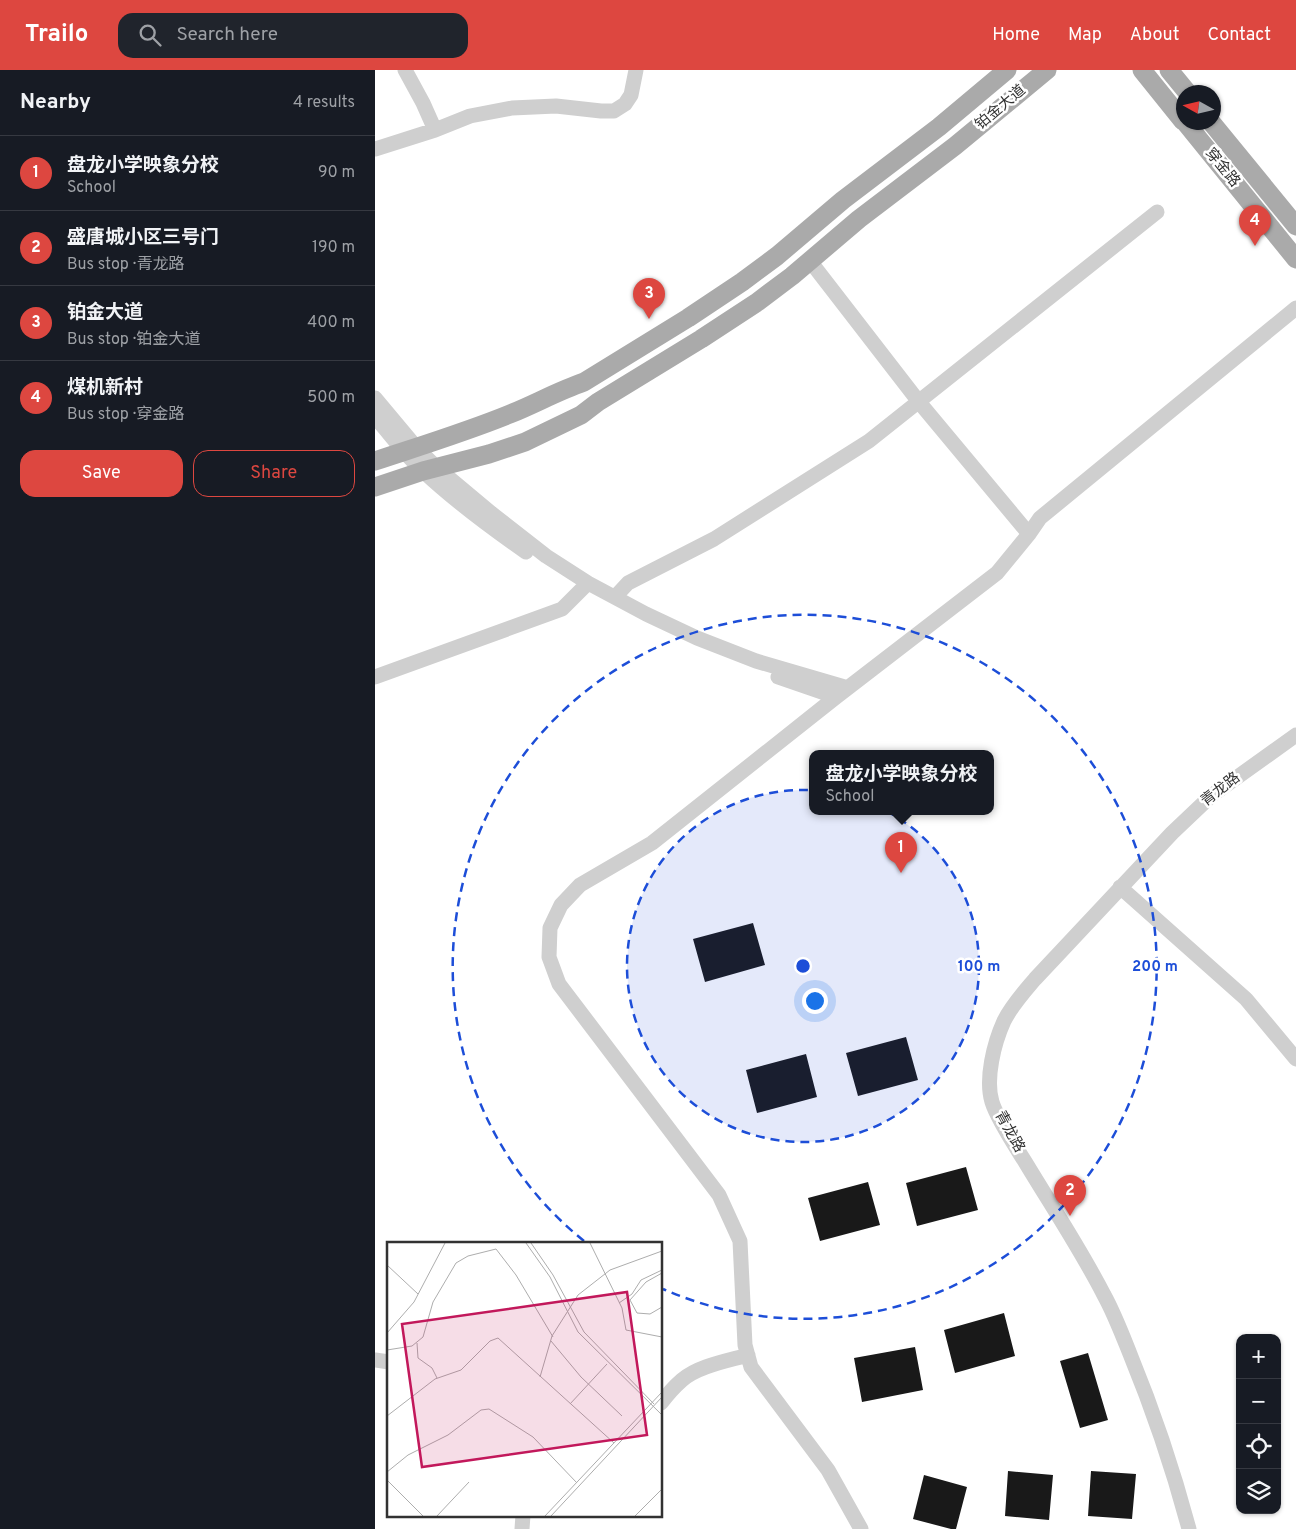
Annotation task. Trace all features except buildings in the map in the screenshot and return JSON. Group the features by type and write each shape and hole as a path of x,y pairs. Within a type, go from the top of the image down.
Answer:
{"main road":[{"name":"铂金大道","path":"375,461 477,427 565,388 584,382 688,318 777,256 843,200 939,127 1007,70"},
{"name":"铂金大道","path":"375,487 525,442 581,415 598,402 756,303 810,261 859,219 955,146 1047,70"},
{"name":"穿金路","path":"1142,70 1176,112"},
{"path":"1169,70 1181,85"},
{"name":"穿金路","path":"1191,130 1296,259"},
{"name":"穿金路","path":"1218,130 1296,226"}],"street":[{"path":"405,70 435,130"},
{"path":"375,149 435,130 470,116 512,108 556,106 614,111 625,104 631,95 636,70"},
{"path":"615,597 628,583 714,539 869,441 1157,212"},
{"path":"810,261 919,402 1029,534"},
{"path":"861,1529 828,1470 751,1367 745,1345 740,1242 719,1195 559,984 549,957 550,928 561,905 580,885 653,843 836,697 997,573 1040,518 1296,308"},
{"path":"375,398 410,449"},
{"path":"375,417 483,522 644,622 695,646 755,670 836,697"},
{"path":"585,586 615,597 697,638 756,662 848,688"},
{"path":"375,677 562,608 585,586"},
{"name":"青龙路","path":"1189,1529 1147,1396 1105,1296 1076,1244 1005,1128 992,1102 989,1075 994,1051 1004,1022 1017,1000 1035,979 1172,833 1211,796 1296,735"},
{"path":"1121,887 1246,999 1296,1059"},
{"path":"663,1401 683,1378 704,1367 747,1355"},
{"path":"523,1516 523,1529"}],"place":[{"name":"煤机新村","path":"1255,246"},
{"name":"铂金大道","path":"649,319"},
{"name":"盘龙小学映象分校","path":"901,873"},
{"name":"盛唐城小区三号门","path":"1070,1216"}]}
